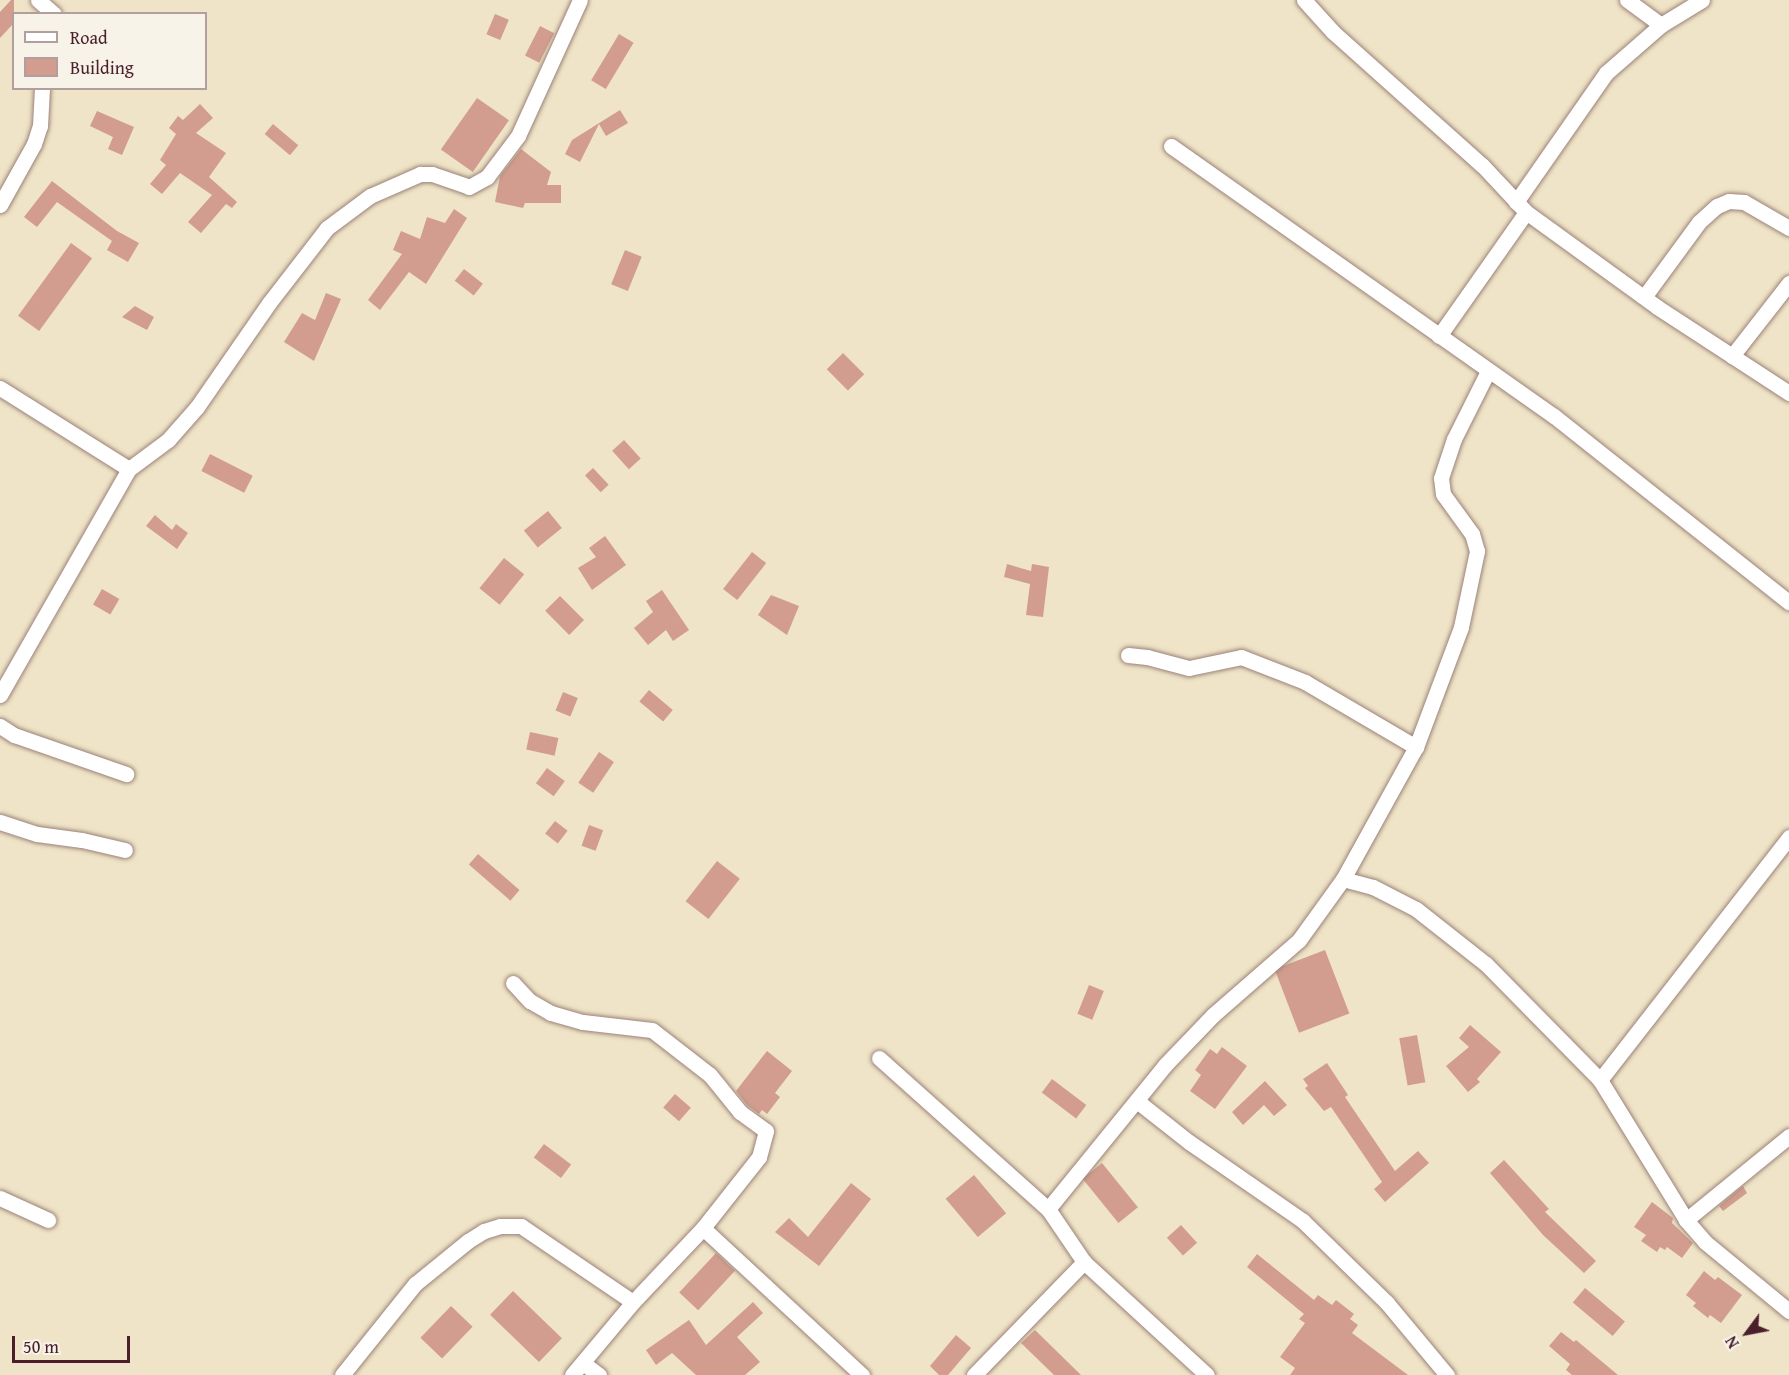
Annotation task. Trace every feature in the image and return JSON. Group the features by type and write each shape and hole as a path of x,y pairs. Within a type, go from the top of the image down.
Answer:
{"street":[{"path":"38,0 52,12"},
{"path":"0,695 129,469 168,440 197,407 268,303 327,228 370,196 420,174 432,174 469,187 487,177 518,136 580,0"},
{"path":"1304,0 1333,32 1482,165 1521,207 1644,297 1789,393"},
{"path":"1627,0 1661,25"},
{"path":"1439,336 1606,73 1661,25 1702,0"},
{"path":"0,205 34,144 40,126 42,90"},
{"path":"1171,146 1554,416 1789,602"},
{"path":"1644,297 1699,222 1718,206 1729,201 1744,202 1789,228"},
{"path":"1732,356 1789,283"},
{"path":"1048,1209 1165,1065 1213,1015 1299,940 1343,879 1416,747 1461,627 1477,550 1472,534 1443,494 1441,478 1454,439 1488,371"},
{"path":"0,388 129,469"},
{"path":"1128,656 1147,657 1189,668 1241,657 1305,682 1416,747"},
{"path":"0,726 14,735 126,774"},
{"path":"0,822 37,834 82,840 125,850"},
{"path":"1600,1080 1789,837"},
{"path":"1343,879 1373,887 1416,909 1486,964 1600,1080 1686,1220 1705,1242 1789,1311"},
{"path":"513,983 530,1001 551,1013 583,1022 652,1030 710,1075 740,1112 766,1131 759,1156 703,1228 633,1302 572,1375"},
{"path":"879,1058 1048,1209 1084,1262 1207,1375"},
{"path":"1137,1101 1189,1142 1303,1221 1387,1303 1447,1375"},
{"path":"1686,1220 1789,1136"},
{"path":"0,1198 48,1220"},
{"path":"342,1375 415,1284 468,1241 484,1231 500,1226 521,1226 633,1302"},
{"path":"703,1228 862,1375"},
{"path":"974,1375 1084,1262"},
{"path":"583,1363 599,1375"}],"building":[{"path":"11,0 14,0 12,25 0,38 0,12"},
{"path":"495,14 509,20 500,40 486,34"},
{"path":"540,26 554,33 539,63 525,55"},
{"path":"619,34 634,43 606,89 591,80"},
{"path":"477,98 509,120 473,172 441,150"},
{"path":"200,104 213,118 196,133 226,153 209,177 237,202 232,208 226,204 201,233 188,222 212,195 180,173 162,194 150,184 166,165 160,160 176,134 169,128 178,116 183,120"},
{"path":"620,110 628,123 606,136 599,124 580,162 565,154 572,140"},
{"path":"97,111 134,127 122,155 108,149 113,137 90,126"},
{"path":"273,124 298,145 290,155 265,134"},
{"path":"521,149 551,172 547,185 561,185 561,203 525,203 523,208 495,202 500,176"},
{"path":"52,181 117,231 139,243 128,262 107,250 112,241 57,202 37,227 24,217"},
{"path":"454,209 467,218 426,284 409,272 380,310 368,300 402,254 393,250 401,231 420,239 427,217 445,223"},
{"path":"71,243 92,258 39,331 18,316"},
{"path":"625,250 642,257 628,291 611,284"},
{"path":"464,269 483,284 474,296 455,281"},
{"path":"326,293 341,299 314,361 284,342 302,313 315,320"},
{"path":"135,306 154,317 147,330 122,317"},
{"path":"843,353 864,374 848,390 827,369"},
{"path":"624,440 641,459 629,469 612,451"},
{"path":"210,454 253,476 244,493 201,471"},
{"path":"593,468 609,485 601,492 585,476"},
{"path":"548,511 562,528 538,548 524,531"},
{"path":"155,515 172,530 176,524 188,533 177,549 146,526"},
{"path":"605,536 626,565 592,590 578,568 596,557 589,548"},
{"path":"752,552 766,563 737,600 723,589"},
{"path":"504,558 524,574 500,605 479,588"},
{"path":"1007,564 1031,571 1032,564 1049,567 1043,617 1026,615 1030,584 1004,577"},
{"path":"102,589 119,599 110,615 93,605"},
{"path":"662,590 689,630 673,641 666,630 648,645 634,628 653,612 646,601"},
{"path":"771,595 799,606 787,635 758,615"},
{"path":"560,596 584,620 569,635 545,611"},
{"path":"649,690 673,710 663,721 639,701"},
{"path":"563,692 578,698 570,717 556,711"},
{"path":"530,732 558,738 555,756 526,750"},
{"path":"599,752 614,762 593,793 578,783"},
{"path":"547,768 565,781 554,796 536,783"},
{"path":"555,821 568,831 558,843 545,834"},
{"path":"589,825 603,830 596,851 581,846"},
{"path":"478,854 520,890 510,901 469,865"},
{"path":"717,861 740,879 708,919 686,901"},
{"path":"1325,950 1349,1013 1299,1033 1275,969"},
{"path":"1089,985 1104,991 1092,1020 1077,1014"},
{"path":"1470,1025 1501,1052 1477,1079 1480,1082 1468,1092 1446,1066 1469,1047 1459,1038"},
{"path":"1417,1035 1425,1082 1408,1085 1399,1038"},
{"path":"1222,1047 1247,1066 1215,1109 1190,1091 1201,1075 1195,1070 1210,1049 1217,1054"},
{"path":"767,1051 792,1071 775,1093 780,1097 767,1114 762,1110 759,1114 747,1105 736,1091"},
{"path":"1327,1063 1348,1095 1345,1097 1395,1171 1418,1151 1429,1163 1385,1202 1374,1189 1382,1182 1331,1107 1324,1111 1305,1088 1308,1086 1303,1079"},
{"path":"1052,1079 1086,1105 1076,1118 1042,1093"},
{"path":"1265,1081 1287,1105 1274,1116 1264,1105 1243,1125 1232,1112"},
{"path":"675,1094 691,1108 679,1121 663,1108"},
{"path":"544,1144 571,1164 561,1178 534,1158"},
{"path":"1504,1160 1549,1209 1545,1212 1596,1261 1584,1273 1543,1235 1490,1173"},
{"path":"1102,1163 1138,1207 1118,1223 1083,1179"},
{"path":"974,1175 1006,1213 978,1237 946,1199"},
{"path":"851,1183 871,1199 819,1266 775,1232 789,1218 808,1237"},
{"path":"1743,1186 1747,1193 1723,1211 1719,1206"},
{"path":"1652,1202 1673,1218 1672,1223 1693,1243 1682,1258 1667,1247 1665,1250 1660,1247 1657,1252 1641,1241 1646,1235 1634,1227"},
{"path":"1181,1225 1197,1243 1183,1256 1167,1238"},
{"path":"716,1253 735,1271 698,1310 679,1292"},
{"path":"1257,1254 1314,1300 1318,1295 1332,1305 1336,1300 1354,1314 1350,1319 1358,1325 1352,1333 1408,1375 1290,1375 1295,1368 1280,1357 1305,1323 1299,1319 1304,1314 1247,1267"},
{"path":"1704,1271 1715,1280 1718,1277 1742,1295 1721,1323 1710,1315 1708,1318 1693,1306 1696,1303 1686,1295"},
{"path":"1585,1288 1625,1321 1613,1336 1573,1303"},
{"path":"513,1291 562,1338 539,1362 490,1315"},
{"path":"753,1302 763,1313 737,1337 760,1362 745,1375 696,1375 672,1353 656,1365 646,1350 689,1320 706,1345"},
{"path":"451,1306 473,1327 442,1358 420,1338"},
{"path":"1035,1330 1081,1375 1054,1375 1021,1343"},
{"path":"1561,1332 1574,1342 1576,1340 1618,1375 1572,1375 1566,1370 1570,1364 1549,1346"},
{"path":"956,1335 971,1348 948,1375 939,1375 930,1366"}]}
